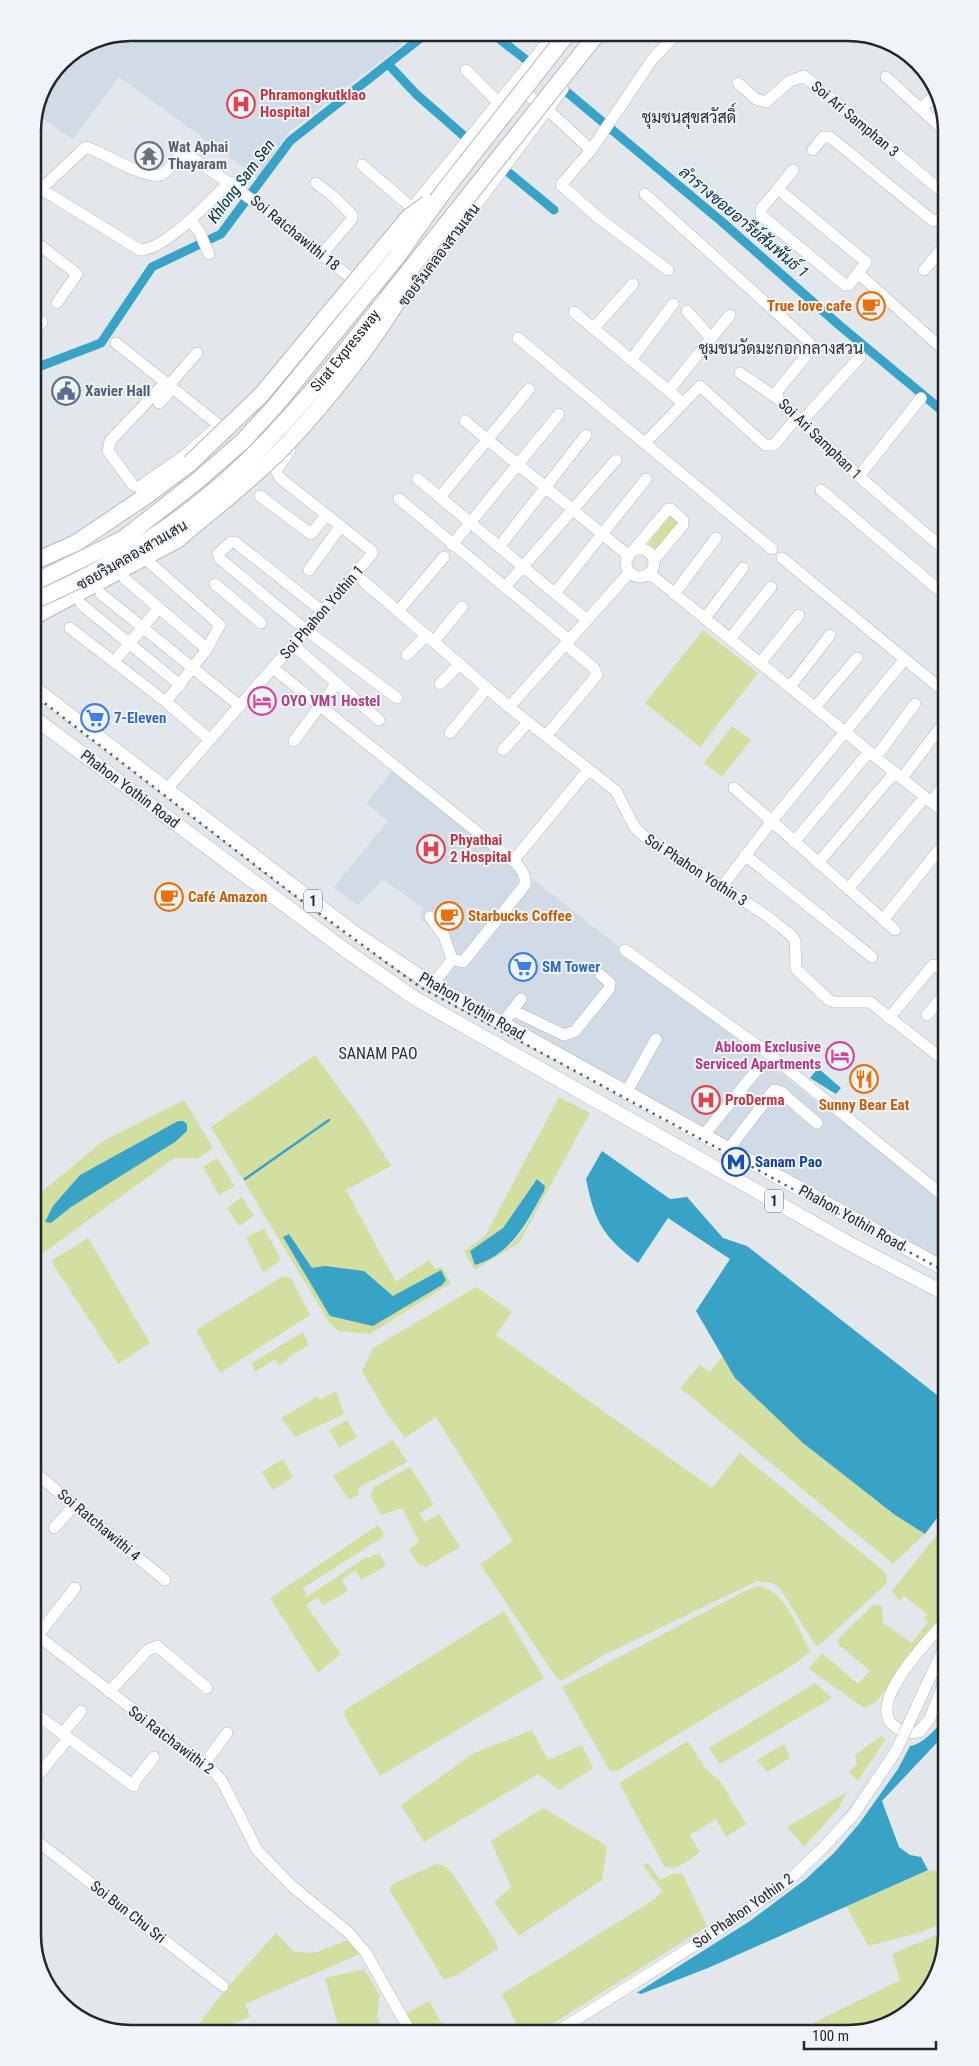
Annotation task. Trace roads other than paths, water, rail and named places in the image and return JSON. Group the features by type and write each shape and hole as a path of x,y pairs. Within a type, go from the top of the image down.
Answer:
{"highway":[{"name":"Sirat Expressway","path":"41,579 123,539 197,481 243,441 276,405 396,258 444,191 562,41"},
{"name":"Sirat Expressway","path":"41,598 125,554 208,496 292,415 592,41"},
{"path":"41,558 76,543 146,496 190,463 262,394 408,218 444,191"},
{"path":"41,613 99,584 177,540 283,448 332,391 379,331 429,246"}],"main road":[{"name":"Phahon Yothin Road","path":"41,693 356,934 433,985 938,1266"},
{"name":"Phahon Yothin Road","path":"41,723 399,988 602,1105 854,1246 938,1290"},
{"path":"238,870 252,854"},
{"path":"602,1105 612,1086"}],"street":[{"path":"197,353 169,385 110,440 107,446 108,451 135,487 138,487 185,455 238,408 250,405 312,332 352,279 549,41"},
{"name":"ซอยริมคลองสามเสน","path":"41,607 99,584 209,508 269,456 290,445 338,388 396,313 602,41"},
{"path":"668,270 600,219 561,185 591,150 652,60 670,41"},
{"path":"466,70 499,102"},
{"name":"Soi Ari Samphan 3","path":"738,82 756,98 766,102 790,81 799,76 804,76 938,189"},
{"path":"886,77 937,124"},
{"path":"514,85 548,110 591,150"},
{"path":"922,109 932,99"},
{"path":"813,150 823,138 830,137 933,221 938,220"},
{"name":"Soi Ratchawithi 18","path":"41,188 86,147 153,175 163,174 180,156 187,155 256,201 396,313"},
{"path":"362,165 412,208"},
{"path":"778,189 865,261 866,265 849,285 845,285 762,215 761,209 793,170"},
{"path":"41,195 140,250 150,248 190,221 230,182"},
{"path":"316,183 333,196 352,216 352,219 322,254"},
{"name":"Soi Ari Samphan 1","path":"645,194 809,342 810,351 778,390 776,398 859,476 938,544"},
{"path":"190,221 199,231 207,249"},
{"path":"41,246 77,274 57,303"},
{"path":"924,270 938,253"},
{"path":"859,274 938,345"},
{"path":"593,329 633,284"},
{"path":"631,360 673,304"},
{"path":"687,311 711,338"},
{"path":"574,312 683,403"},
{"path":"669,390 730,315"},
{"path":"518,338 772,549"},
{"path":"116,343 219,425"},
{"path":"646,443 700,386 765,445 774,445 860,357"},
{"path":"740,373 776,398"},
{"path":"160,403 169,385"},
{"path":"440,497 529,389"},
{"path":"859,476 921,398"},
{"path":"250,405 290,445"},
{"path":"452,545 559,414"},
{"path":"465,421 602,533 631,554"},
{"path":"499,547 586,435"},
{"name":"Soi Phahon Yothin 1","path":"167,789 209,739 371,558 372,551 280,478 276,470 290,451 290,445"},
{"path":"505,587 616,460"},
{"path":"418,479 587,620"},
{"path":"555,593 646,479"},
{"path":"821,490 938,589"},
{"path":"260,496 311,534 326,516"},
{"path":"399,499 452,545 505,587 594,668 597,675 546,736"},
{"path":"649,574 654,560 682,524 683,520 672,509 668,509 631,554 627,564 630,572 637,576 649,574 938,808"},
{"path":"309,570 340,527"},
{"path":"674,594 716,538"},
{"path":"322,612 235,542 231,542 218,557 306,630 397,698"},
{"path":"631,554 645,550 654,560"},
{"path":"399,610 444,557"},
{"path":"782,558 938,686"},
{"path":"149,562 220,625 207,649 166,702"},
{"path":"704,618 743,568"},
{"path":"509,708 630,572"},
{"name":"Soi Phahon Yothin 3","path":"355,574 399,610 509,708 616,791 635,828 644,836 721,888 767,916 792,936 795,947 796,969 829,1000 835,1002 870,1002 938,1056"},
{"path":"125,579 207,649"},
{"path":"99,584 142,629 240,706"},
{"path":"214,584 261,623"},
{"path":"238,603 252,587"},
{"path":"730,639 771,587"},
{"path":"81,604 180,685"},
{"path":"407,655 430,638 462,606"},
{"path":"114,662 158,609"},
{"path":"760,663 799,615"},
{"path":"70,628 166,702 209,739"},
{"path":"790,687 830,635"},
{"path":"293,645 379,720"},
{"path":"815,707 856,658"},
{"path":"721,888 771,822 905,659"},
{"path":"440,684 460,664"},
{"path":"273,668 513,861 522,871 526,878 525,885 463,962 452,959"},
{"path":"294,741 336,684"},
{"path":"450,733 487,688"},
{"path":"794,842 915,704"},
{"path":"503,750 528,722"},
{"path":"818,863 938,730"},
{"path":"513,861 588,770"},
{"path":"734,788 895,930"},
{"path":"848,889 938,790"},
{"path":"883,920 938,851"},
{"path":"745,855 872,957"},
{"path":"430,917 444,936 452,959"},
{"path":"625,950 769,1054 938,1191"},
{"path":"433,985 452,959"},
{"path":"889,1018 933,965 938,967"},
{"path":"512,1010 564,1035 575,1031 609,989 610,983 600,975"},
{"path":"502,1024 521,999"},
{"path":"927,1016 938,1002"},
{"path":"626,1093 656,1039"},
{"path":"703,1136 761,1065"},
{"path":"728,1150 774,1090 781,1092 817,1123"},
{"name":"Soi Ratchawithi 4","path":"41,1478 165,1580"},
{"path":"54,1528 74,1506"},
{"path":"41,1627 75,1588"},
{"path":"938,1630 902,1673 889,1694 886,1710 891,1724 907,1732 919,1732 930,1718 938,1698"},
{"name":"Soi Ratchawithi 2","path":"41,1639 204,1764 222,1781 257,1850 293,1887 348,1932 366,1953 406,2025"},
{"path":"109,1692 148,1650 157,1646 162,1648 207,1688"},
{"name":"Soi Phahon Yothin 2","path":"568,2025 720,1930 785,1884 823,1848 854,1814 896,1751 938,1660"},
{"path":"41,1771 81,1711"},
{"path":"41,1719 133,1786 154,1757"},
{"path":"204,1764 227,1733"},
{"name":"Soi Bun Chu Sri","path":"41,1845 223,1986"}],"water":[{"path":"818,1068 841,1088 836,1094 810,1078"},
{"path":"178,1121 183,1121 187,1124 187,1131 175,1142 71,1207 51,1223 45,1222 53,1206 80,1175"},
{"path":"602,1151 670,1199 687,1197 723,1238 747,1246 938,1396 938,1517 925,1534 895,1515 803,1443 735,1378 696,1311 730,1259 668,1218 638,1263 616,1245 602,1227 593,1207 586,1179"},
{"path":"537,1179 545,1186 544,1191 517,1236 499,1253 475,1265 470,1251 503,1228"},
{"path":"289,1234 312,1268 325,1266 364,1271 393,1296 441,1270 446,1280 442,1285 373,1326 330,1316 283,1237"},
{"path":"938,1725 938,1742 882,1801 899,1847 910,1855 921,1857 928,1870 708,1968 641,1994 615,1985 781,1879 847,1811 891,1741 910,1746 921,1742"}],"waterway":[{"name":"Khlong Sam Sen","path":"41,366 101,343 152,267 221,234 290,141 417,41"},
{"name":"ลำรางซอยอารีย์สัมพันธ์ 1","path":"502,41 525,59"},
{"path":"388,64 416,94 464,136"},
{"name":"ลำรางซอยอารีย์สัมพันธ์ 1","path":"568,93 721,221 839,325 938,407"},
{"path":"508,172 554,210"},
{"path":"245,1179 329,1120"}],"railway":[{"path":"41,700 290,892 420,987 938,1268"}],"place":[{"name":"Phramongkutklao Hospital","path":"241,104"},
{"name":"Wat Aphai Thayaram","path":"149,156"},
{"name":"True love cafe","path":"871,306"},
{"name":"Xavier Hall","path":"66,391"},
{"name":"OYO VM1 Hostel","path":"262,701"},
{"name":"7-Eleven","path":"95,718"},
{"name":"Phyathai 2 Hospital","path":"431,849"},
{"name":"Café Amazon","path":"169,897"},
{"name":"Starbucks Coffee","path":"449,916"},
{"name":"SM Tower","path":"523,967"},
{"name":"Abloom Exclusive Serviced Apartments","path":"840,1056"},
{"name":"Sunny Bear Eat","path":"864,1079"},
{"name":"ProDerma","path":"706,1100"},
{"name":"Sanam Pao","path":"736,1162"}],"district":[{"name":"ชุมชนสุขสวัสดิ์","path":"689,117"},
{"name":"ชุมชนวัดมะกอกกลางสวน","path":"781,348"},
{"name":"SANAM PAO","path":"378,1053"}]}
